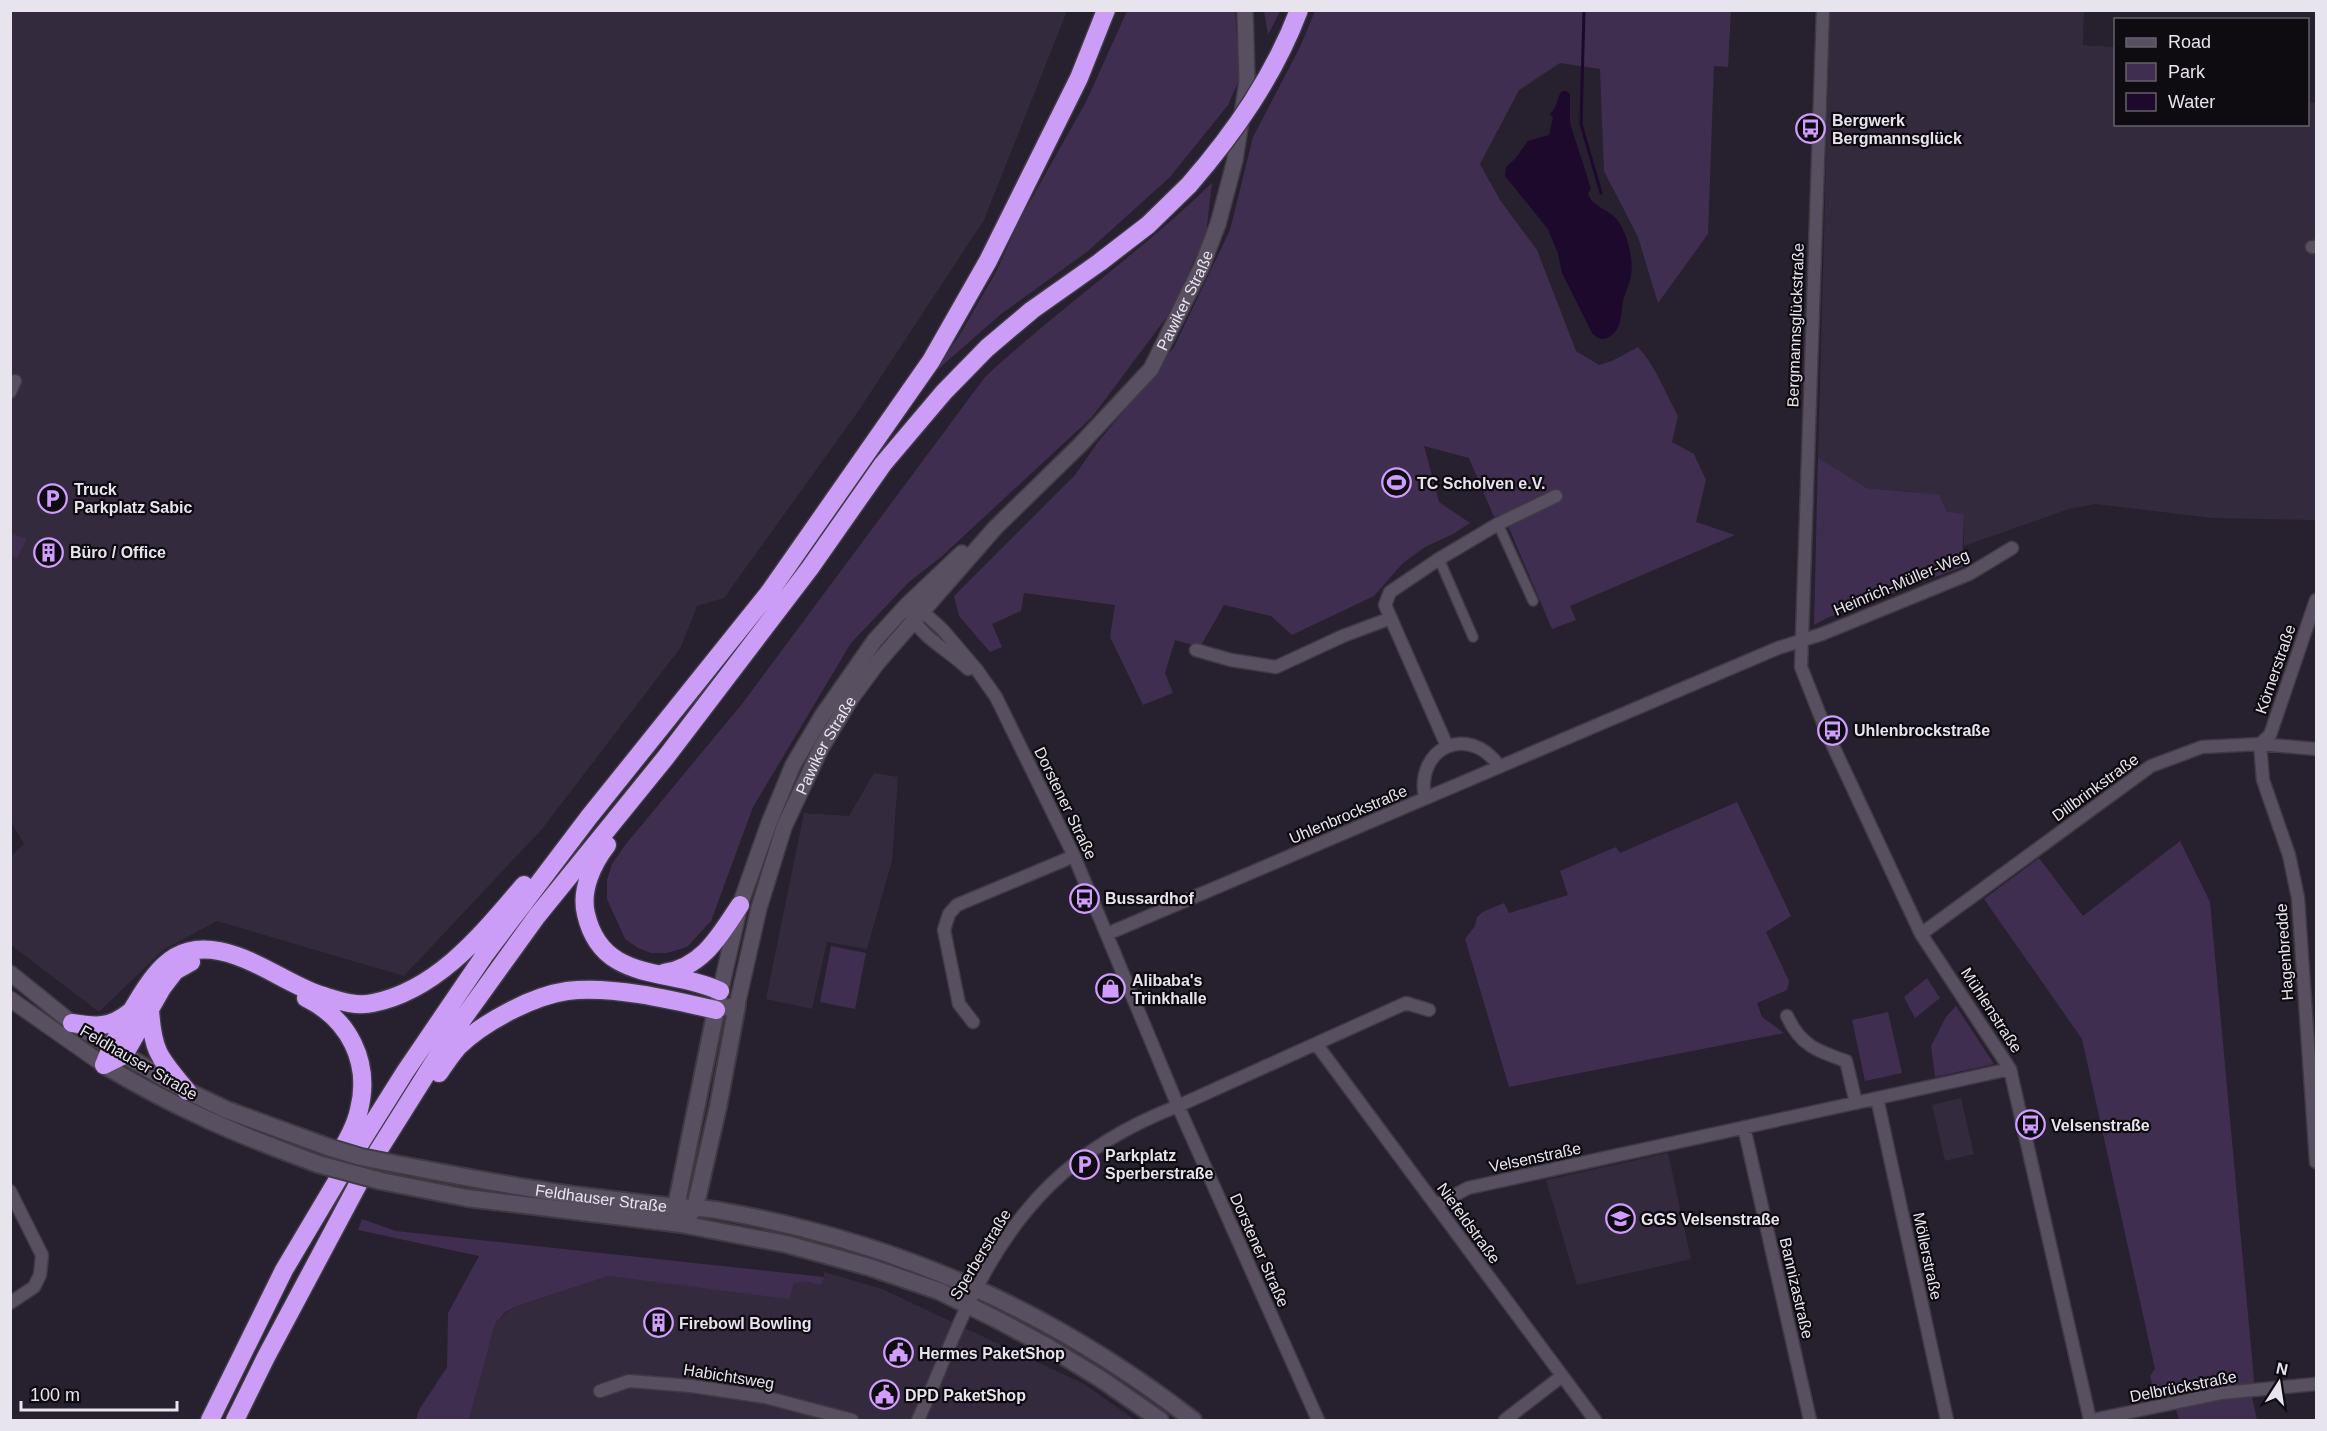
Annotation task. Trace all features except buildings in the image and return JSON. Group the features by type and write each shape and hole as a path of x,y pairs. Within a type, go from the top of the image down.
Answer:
{"highway":[{"path":"210,1420 284,1270 405,1072 486,953 589,817 768,594 931,361 993,251 1079,78 1106,10"},
{"path":"235,1420 380,1143 449,1038 537,916 666,757 810,568 883,464 944,392 1032,310 1148,225 1189,185 1227,140 1266,82 1299,10"},
{"path":"666,757 650,791 598,856 588,881 584,907 589,927 601,948 619,963 653,974 702,983 720,991"},
{"path":"118,1052 131,1010 153,975 170,960 189,952 212,949 239,957 310,992 344,1002 371,1004 403,995 438,975 476,939 575,825 589,817"},
{"path":"653,974 684,968 699,959 715,942 740,905"},
{"path":"104,1065 118,1052 150,1010 175,971 192,962 219,959 252,970 320,1005 336,1018 350,1035 359,1055 363,1089 359,1110 352,1130 296,1234 284,1270"},
{"path":"380,1143 408,1113 459,1047 501,1016 535,999 567,991 603,991 648,996 716,1010"},
{"path":"72,1023 97,1026 117,1022 131,1010"},
{"path":"150,1010 152,1038 160,1058 187,1091"}],"main road":[{"name":"Pawiker Straße","path":"681,1224 695,1208 718,1107 737,1005"},
{"name":"Pawiker Straße","path":"681,1224 676,1207 716,1010"},
{"name":"Feldhauser Straße","path":"118,1052 187,1091 227,1110 361,1157 569,1194 720,1211 809,1229 900,1258 1005,1301 1112,1362 1193,1420"},
{"name":"Feldhauser Straße","path":"104,1065 152,1094 211,1123 318,1164 381,1181 467,1198 681,1224 833,1256 939,1291 1050,1348 1101,1379 1160,1420"}],"street":[{"name":"Pawiker Straße","path":"737,1005 759,908 784,827 821,748 850,699 917,615 995,528 1079,446 1151,369 1198,275 1218,224 1235,160 1247,82 1245,10"},
{"name":"Bergmannsglückstraße","path":"1801,641 1823,10"},
{"path":"1447,746 1385,605 1390,592 1439,559 1498,524 1556,496"},
{"path":"1498,524 1533,601"},
{"name":"Pawiker Straße","path":"716,1010 740,905 769,823 793,765 850,673 875,640 957,556 995,528"},
{"name":"Heinrich-Müller-Weg","path":"1801,641 1969,574 2012,548"},
{"path":"1439,559 1473,637"},
{"name":"Körnerstraße","path":"2259,744 2270,735 2316,600"},
{"name":"Dorstener Straße","path":"907,605 917,615 932,640 963,664 996,697 1074,856 1178,1106 1318,1420"},
{"path":"1196,650 1231,660 1276,667 1344,636 1391,618"},
{"name":"Uhlenbrockstraße","path":"1107,934 1778,648 1801,641"},
{"name":"Mühlenstraße","path":"1801,641 1801,668 1804,679 1921,934 2010,1069 2091,1420"},
{"path":"1425,798 1422,783 1425,768 1434,755 1447,746 1465,744 1482,748 1499,766"},
{"name":"Dillbrinkstraße","path":"1921,934 2151,766 2202,747 2259,744 2316,749"},
{"name":"Hagenbredde","path":"2259,744 2263,780 2289,855 2298,898 2316,1162"},
{"path":"973,1022 959,1004 954,983 944,930 949,914 957,905 1074,856"},
{"name":"Feldhauser Straße","path":"10,973 72,1023 118,1052"},
{"path":"720,991 737,1005"},
{"name":"Feldhauser Straße","path":"10,999 104,1065"},
{"path":"1178,1106 1406,1004 1430,1010"},
{"path":"716,1010 737,1005"},
{"path":"1787,1016 1794,1032 1810,1046 1846,1061 1856,1103"},
{"name":"Niefeldstraße","path":"1317,1045 1595,1420"},
{"name":"Velsenstraße","path":"1436,1205 1468,1188 2010,1069"},
{"name":"Möllerstraße","path":"1877,1098 1947,1420"},
{"name":"Sperberstraße","path":"918,1420 968,1305 1018,1220 1054,1181 1116,1134 1142,1120 1178,1106"},
{"name":"Bannizastraße","path":"1744,1127 1810,1420"},
{"path":"10,1191 42,1255 40,1275 34,1287 10,1303"},
{"path":"1505,1420 1562,1376"},
{"name":"Habichtsweg","path":"600,1391 629,1381 691,1386 765,1397 852,1420"},
{"name":"Delbrückstraße","path":"2091,1420 2222,1393 2316,1384"}],"shaded area":[{"path":"10,11 1067,11 984,220 857,413 724,598 697,606 681,647 542,829 404,976 217,921 163,950 99,1012 11,945 11,856 24,844 10,820"},
{"path":"1830,11 2084,11 2083,45 2114,47 2114,126 2309,126 2309,102 2316,103 2316,520 2213,518 2095,504 2069,509 1964,546 1964,514 1947,513 1911,492 1867,488 1818,459"},
{"path":"874,773 898,777 892,861 867,949 827,942 812,1009 766,999 804,813 849,816"},
{"path":"1961,1098 1974,1154 1945,1161 1932,1105"},
{"name":"GGS Velsenstraße","path":"1668,1153 1691,1259 1577,1285 1546,1180"},
{"path":"824,1272 882,1289 1084,1384 1135,1420 469,1420 495,1324 504,1314 517,1306 609,1276 653,1280 794,1283 810,1282 824,1277"}],"green space":[{"path":"1127,11 1235,11 1240,78 1228,105 1170,177 1088,251 1001,314 935,372 997,270 1020,219 1086,102"},
{"path":"1264,11 1280,11 1268,35"},
{"path":"1315,11 1731,11 1728,67 1714,66 1708,234 1658,303 1638,237 1604,171 1600,69 1560,63 1519,90 1480,164 1500,200 1537,250 1576,351 1599,365 1612,361 1638,347 1650,363 1678,416 1672,442 1694,454 1706,480 1696,522 1735,535 1570,606 1576,620 1552,629 1503,514 1494,517 1469,458 1424,446 1439,502 1470,523 1425,547 1403,563 1374,596 1292,635 1271,616 1224,605 1200,647 1175,640 1165,673 1173,693 1143,705 1110,637 1115,605 1024,593 1021,611 992,624 1002,647 990,652 959,616 954,596 1075,475 1098,442 1174,347 1230,230 1253,137 1301,45"},
{"path":"1212,183 1206,234 1172,310 1092,417 941,557 909,582 851,643 753,807 711,921 687,947 667,953 651,953 625,939 607,899 607,880 612,864 742,704 985,377 1185,209"},
{"path":"1818,458 1867,488 1939,495 1947,512 1964,514 1962,567 1814,625"},
{"path":"11,533 27,539 17,558 11,555"},
{"path":"1737,802 1791,916 1766,932 1789,981 1787,990 1757,1003 1762,1017 1784,1033 1509,1087 1465,939 1475,926 1477,917 1504,903 1509,913 1568,895 1560,871 1616,847 1620,853"},
{"path":"2180,841 2210,902 2254,1380 2252,1397 2257,1420 2179,1420 2174,1402 2157,1405 2150,1376 2155,1369 2082,1039 1984,899 2039,858 2083,916"},
{"path":"831,946 866,953 855,1009 820,1002"},
{"path":"1927,978 1940,998 1915,1018 1904,997"},
{"path":"1956,1006 1994,1064 1935,1077 1931,1046 1946,1017"},
{"path":"1888,1012 1902,1073 1865,1081 1852,1020"},
{"path":"362,1219 396,1231 824,1277 821,1285 810,1282 794,1283 789,1299 609,1276 517,1306 504,1313 495,1324 469,1420 416,1420 419,1410 447,1367 448,1313 479,1256 358,1230"}],"water":[{"path":"1562,91 1570,94 1570,123 1591,189 1588,193 1590,198 1618,221 1631,254 1630,282 1623,301 1620,322 1612,335 1600,339 1592,333 1562,273 1558,254 1548,229 1505,176 1506,167 1528,141 1549,135 1553,118 1550,114"}],"waterway":[{"path":"1584,10 1581,124 1601,193"}],"place":[{"name":"Bergwerk Bergmannsglück","path":"1811,129"},
{"name":"TC Scholven e.V.","path":"1396,483"},
{"name":"Truck Parkplatz Sabic","path":"53,498"},
{"name":"Büro / Office","path":"49,552"},
{"name":"Uhlenbrockstraße","path":"1833,730"},
{"name":"Bussardhof","path":"1084,898"},
{"name":"Alibaba's Trinkhalle","path":"1111,989"},
{"name":"Velsenstraße","path":"2030,1125"},
{"name":"Parkplatz Sperberstraße","path":"1084,1164"},
{"name":"GGS Velsenstraße","path":"1620,1219"},
{"name":"Firebowl Bowling","path":"658,1323"},
{"name":"Hermes PaketShop","path":"898,1353"},
{"name":"DPD PaketShop","path":"884,1395"}]}
